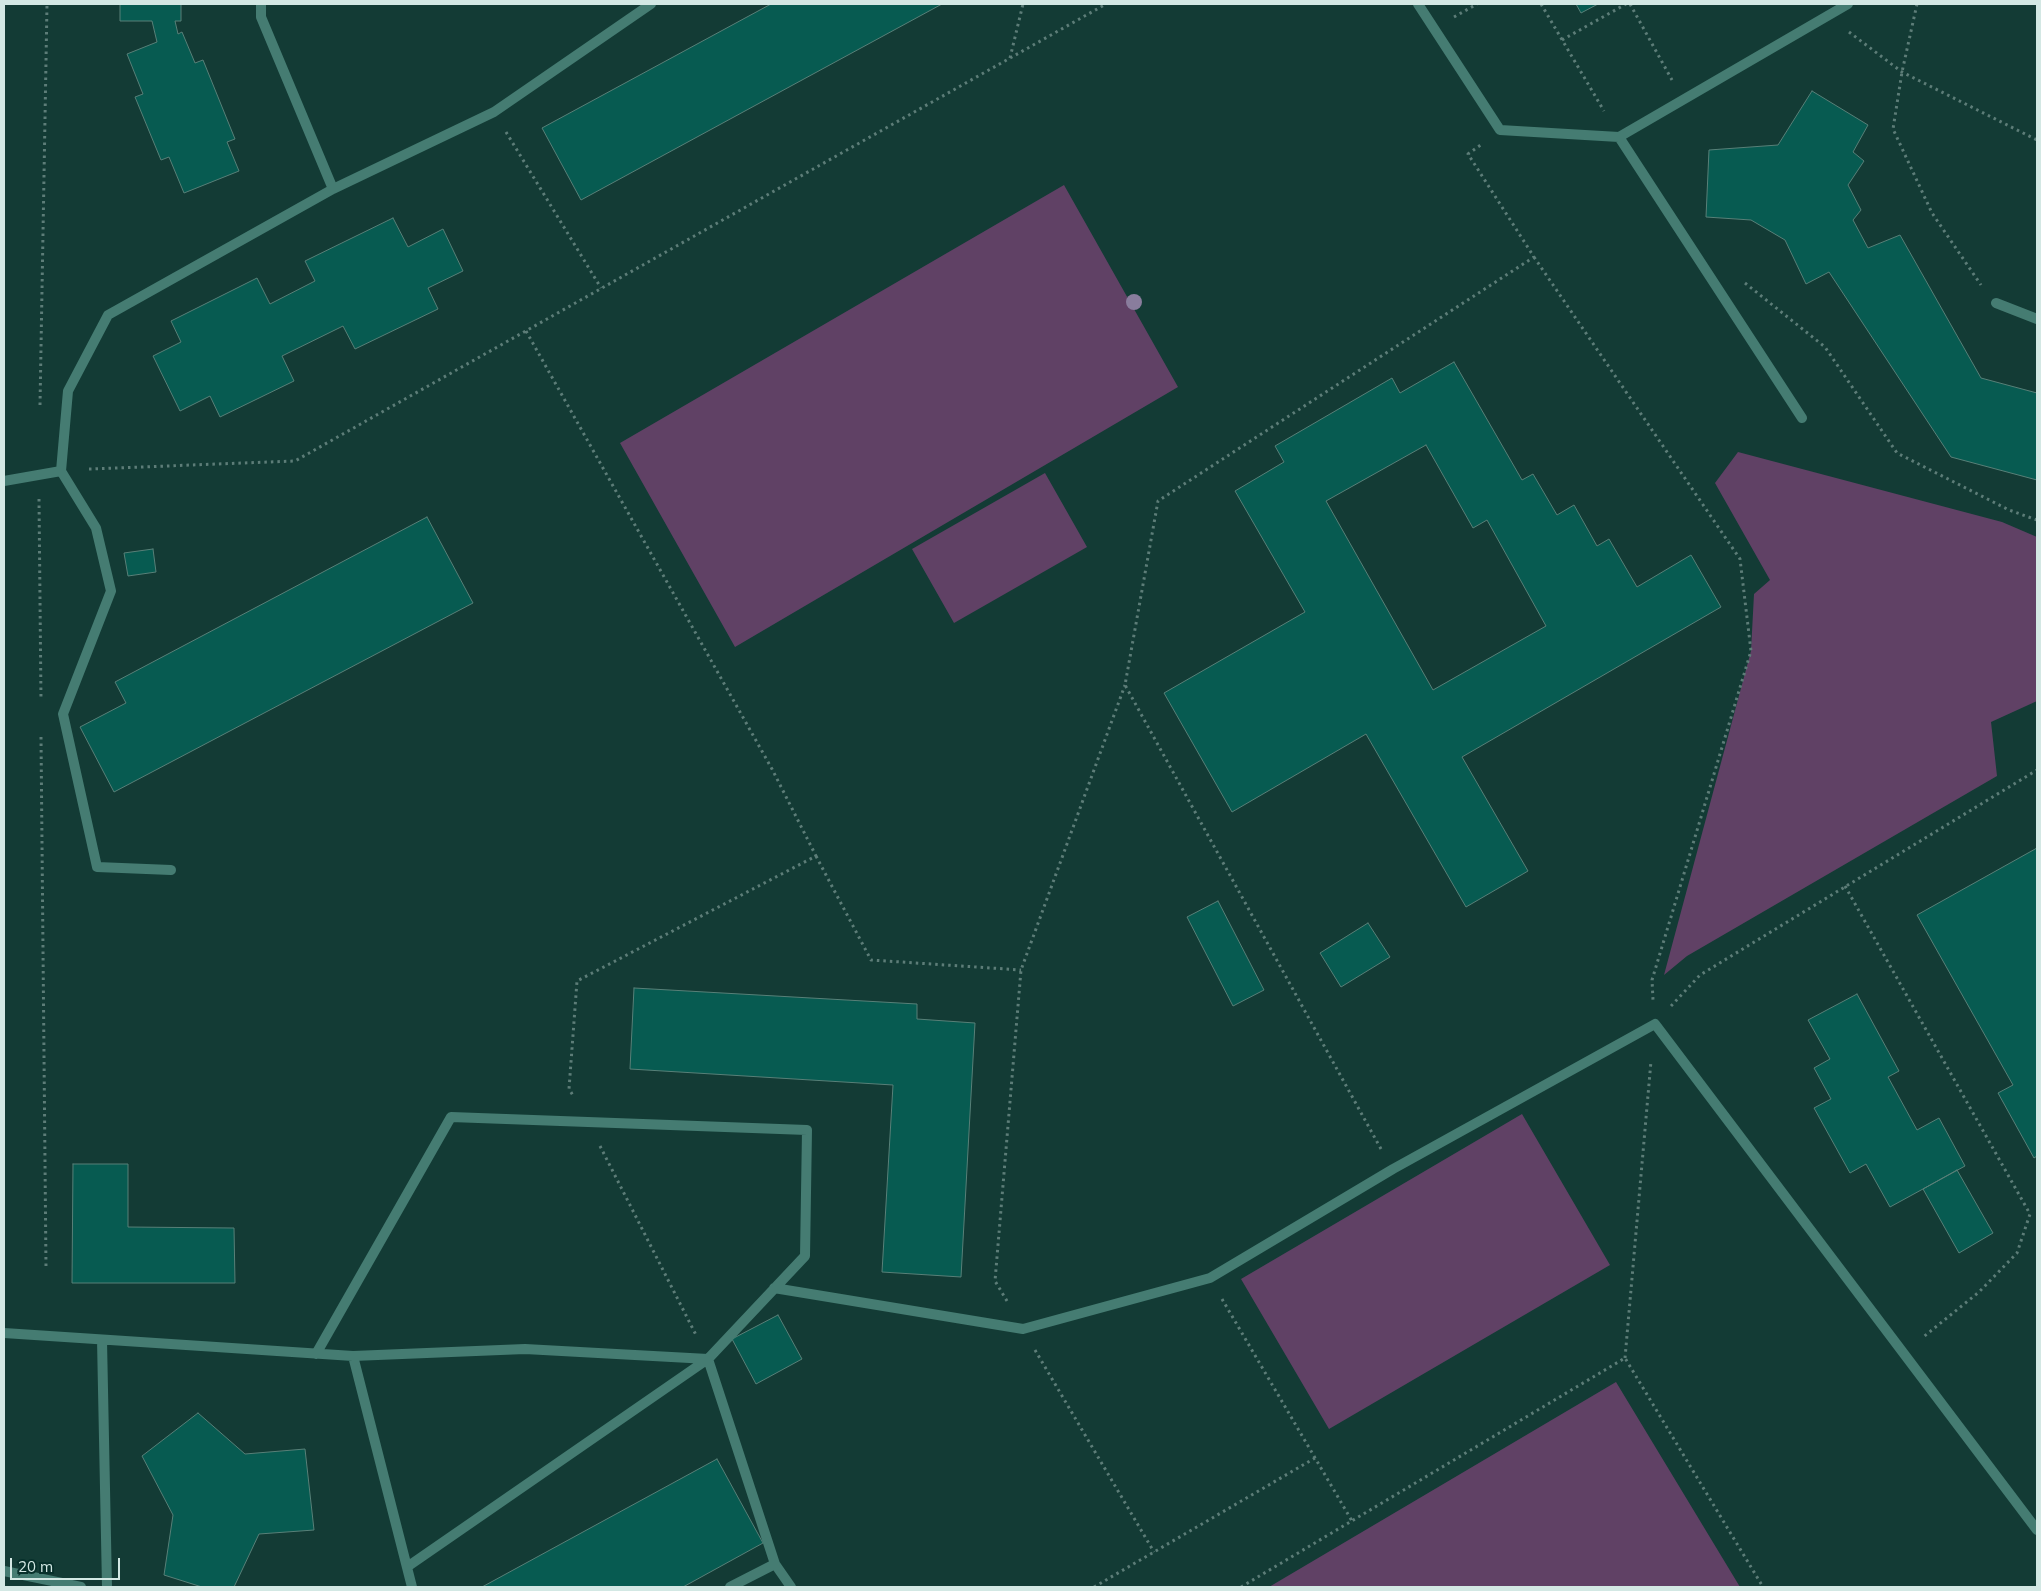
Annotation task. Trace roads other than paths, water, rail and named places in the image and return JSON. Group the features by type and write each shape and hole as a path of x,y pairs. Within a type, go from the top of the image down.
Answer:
{"lane":[{"path":"261,4 261,17 334,189"},
{"path":"171,870 97,867 63,714 111,592 96,528 61,471 68,391 108,314 334,189 494,112 651,4"},
{"path":"1418,4 1500,130 1620,137 1848,4"},
{"path":"1620,137 1802,418"},
{"path":"1996,303 2037,319"},
{"path":"4,481 61,471"},
{"path":"774,1288 1023,1329 1210,1278 1393,1169 1655,1024 2037,1530"},
{"path":"316,1354 451,1117 806,1130 805,1256 708,1359 407,1567"},
{"path":"4,1333 353,1356 524,1349 708,1359"},
{"path":"102,1340 107,1587"},
{"path":"353,1356 412,1587"},
{"path":"708,1359 775,1564 791,1587"},
{"path":"730,1587 775,1564"},
{"path":"4,1571 81,1587"}]}
